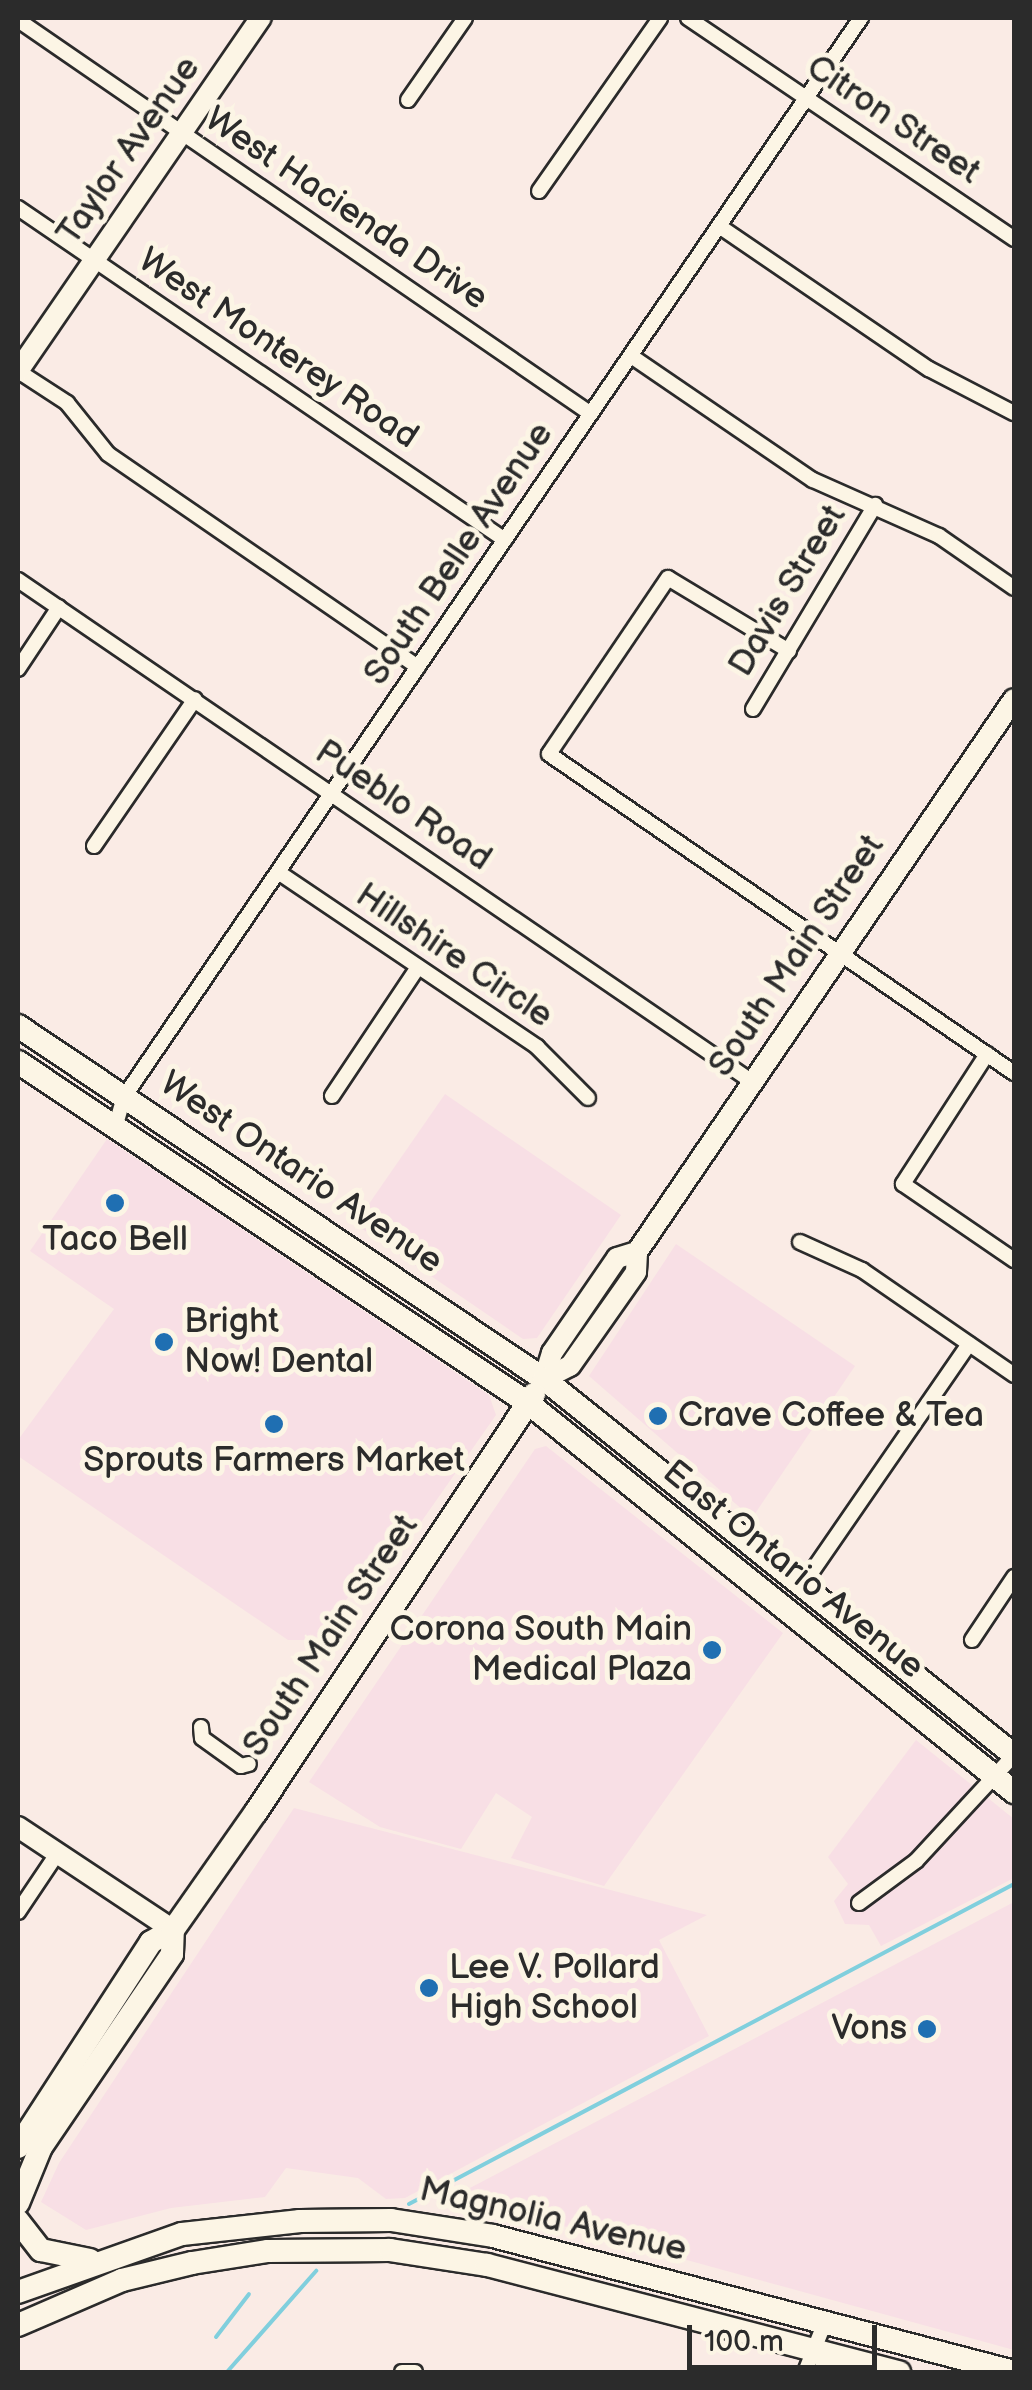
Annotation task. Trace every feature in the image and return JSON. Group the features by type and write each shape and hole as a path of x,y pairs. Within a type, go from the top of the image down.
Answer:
{"main road":[{"name":"Taylor Avenue","path":"18,371 261,18"},
{"name":"South Main Street","path":"18,2147 151,1942 172,1930 528,1403 544,1379 552,1353 617,1258 637,1252 1014,699"},
{"name":"West Ontario Avenue","path":"18,1026 544,1379"},
{"name":"West Ontario Avenue","path":"18,1062 528,1403"},
{"name":"East Ontario Avenue","path":"544,1379 1014,1755"},
{"name":"East Ontario Avenue","path":"528,1403 1005,1785"},
{"path":"660,1508 707,1531 780,1588 794,1593 802,1586"},
{"path":"18,1827 172,1930"},
{"name":"South Main Street","path":"18,2203 42,2148 172,1954 172,1930"},
{"name":"Magnolia Avenue","path":"18,2292 98,2260 226,2226 392,2220 494,2236 1014,2372"},
{"path":"18,2221 34,2245 55,2256 98,2260"},
{"name":"Magnolia Avenue","path":"18,2325 122,2280 192,2263 268,2251 362,2249 487,2265 822,2362 899,2372"}],"street":[{"path":"408,100 465,18"},
{"path":"539,191 660,18"},
{"name":"Citron Street","path":"688,18 1014,240"},
{"name":"South Belle Avenue","path":"115,1128 124,1097 862,18"},
{"name":"West Hacienda Drive","path":"18,20 591,414"},
{"name":"West Monterey Road","path":"18,208 505,540"},
{"path":"719,226 929,370 1014,414"},
{"path":"631,356 813,480 940,536 1014,588"},
{"path":"18,371 67,403 108,454 418,667"},
{"name":"Davis Street","path":"753,709 789,651 812,600 875,505"},
{"path":"789,651 668,578 549,754 1014,1073"},
{"name":"Pueblo Road","path":"18,580 754,1083"},
{"path":"18,669 59,607"},
{"path":"94,846 195,699"},
{"name":"Hillshire Circle","path":"278,872 536,1047 588,1098"},
{"path":"332,1096 418,967"},
{"path":"987,1054 903,1184 1014,1260"},
{"path":"800,1242 862,1270 1014,1375"},
{"path":"802,1586 969,1344"},
{"path":"972,1640 1014,1577"},
{"path":"201,1727 202,1738 241,1766 249,1764"},
{"path":"859,1903 916,1861 1005,1785 1014,1755"},
{"path":"18,1912 57,1854"},
{"path":"805,2372 822,2362 825,2322"},
{"path":"402,2372 415,2372"}],"shaded area":[{"path":"445,1094 621,1215 537,1338 523,1339 355,1224"},
{"path":"107,1139 489,1395 496,1415 377,1585 363,1575 319,1640 288,1640 18,1456 18,1440 114,1309 30,1251"},
{"path":"676,1244 855,1366 752,1518 589,1376"},
{"path":"546,1446 783,1633 604,1886 511,1858 532,1817 496,1793 461,1849 380,1827 309,1782 535,1449"},
{"path":"916,1740 1014,1819 1014,1878 881,1946 869,1925 845,1924 834,1901 848,1884 828,1857"},
{"name":"Lee V. Pollard High School","path":"294,1808 707,1915 659,1940 709,2036 405,2198 386,2199 358,2178 286,2168 265,2197 171,2208 86,2230 41,2202 59,2163"},
{"path":"1014,1902 1014,2350 487,2205 468,2189"}],"waterway":[{"path":"409,2204 1014,1884"},
{"path":"227,2372 316,2271"},
{"path":"216,2337 249,2294"}],"place":[{"name":"Taco Bell","path":"115,1203"},
{"name":"Bright Now! Dental","path":"164,1342"},
{"name":"Crave Coffee & Tea","path":"658,1416"},
{"name":"Sprouts Farmers Market","path":"274,1424"},
{"name":"Corona South Main Medical Plaza","path":"712,1650"},
{"name":"Lee V. Pollard High School","path":"429,1988"},
{"name":"Vons","path":"927,2029"}]}
